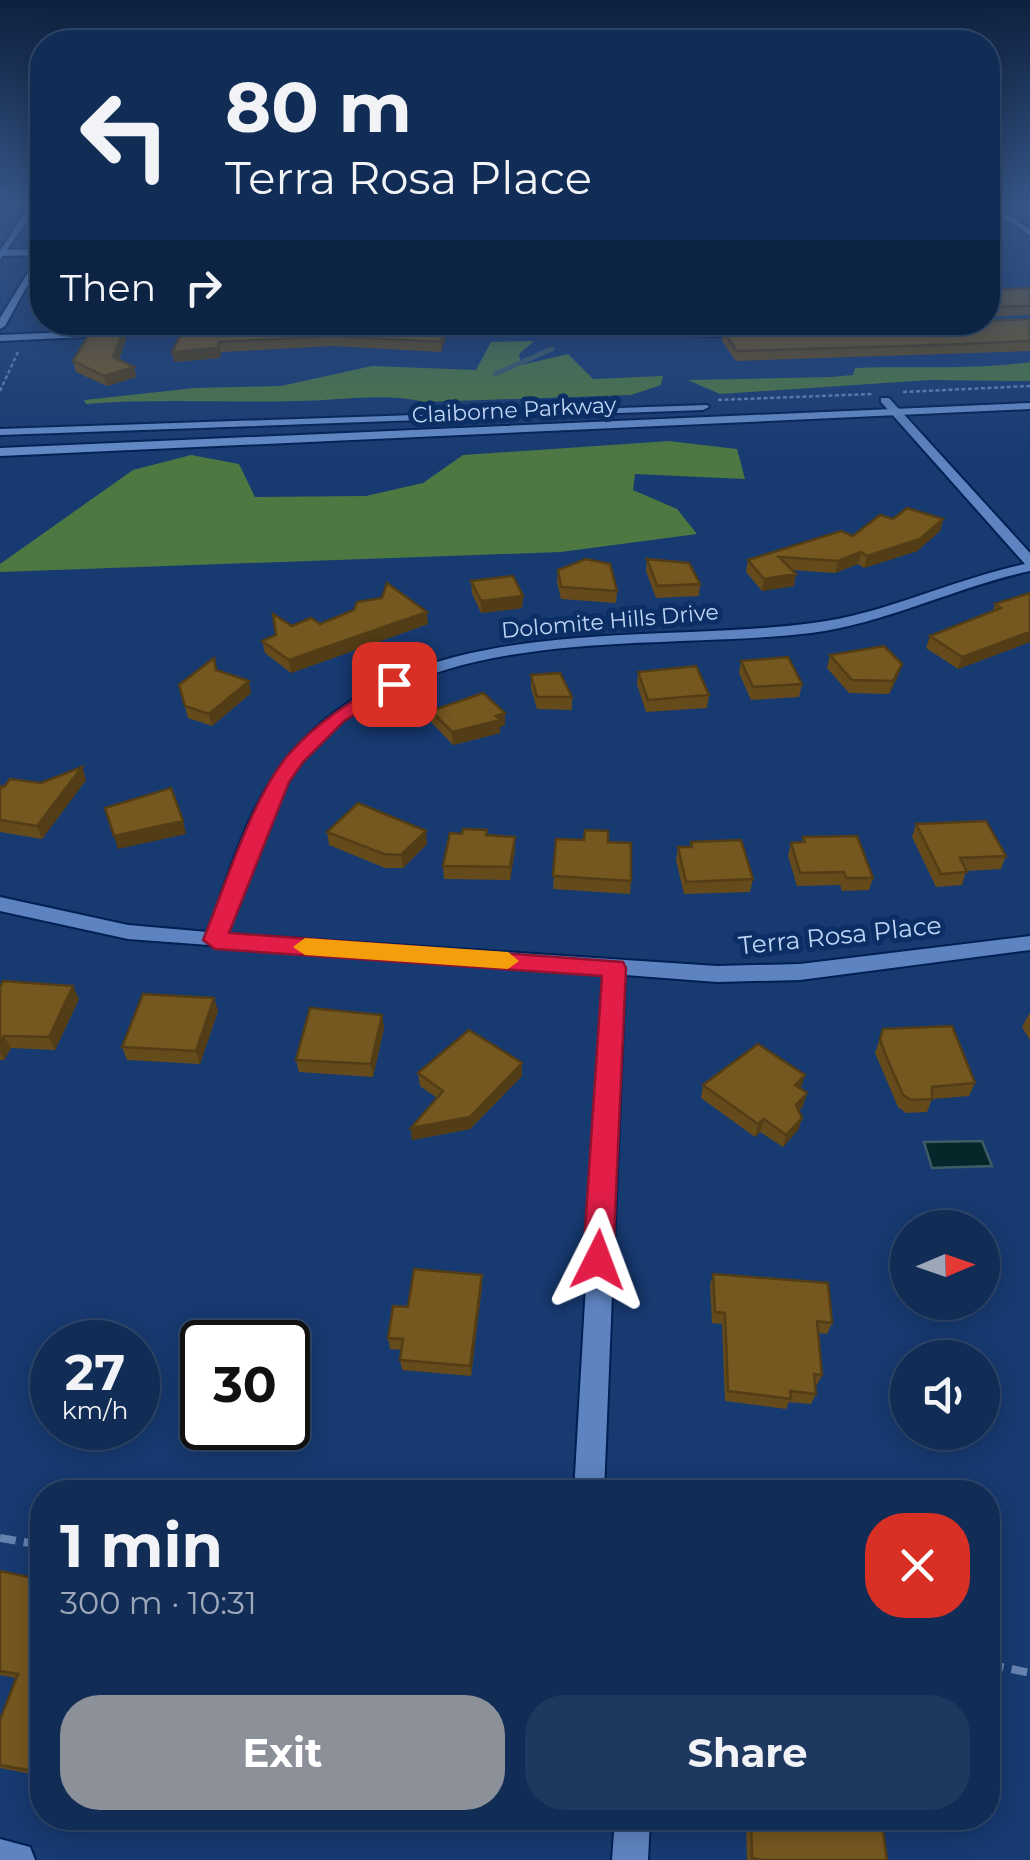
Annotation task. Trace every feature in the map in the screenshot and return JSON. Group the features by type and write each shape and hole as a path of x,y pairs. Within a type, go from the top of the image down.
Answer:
{"main road":[{"path":"0,326 21,290"},
{"name":"Claiborne Parkway","path":"0,432 1030,394"},
{"name":"Claiborne Parkway","path":"0,452 1030,406"}],"street":[{"path":"0,338 66,335"},
{"path":"885,400 1030,564"},
{"name":"Dolomite Hills Drive","path":"215,940 279,782 305,747 338,718 394,684 463,659 534,647 781,631 850,621 957,583 1030,564"},
{"name":"Terra Rosa Place","path":"0,904 128,932 717,974 800,972 1030,943"},
{"path":"590,1480 615,968"},
{"path":"630,1860 632,1830"},
{"path":"0,1857 17,1860"}],"path":[{"path":"0,1538 30,1543"},
{"path":"1000,1667 1030,1673"}],"green space":[{"path":"534,341 519,354 521,365 568,354 593,379 663,376 661,385 631,395 425,402 377,397 86,404 84,400 195,388 281,386 372,366 476,370 491,342"},
{"path":"1030,362 1030,381 929,380 720,394 688,380 831,377 853,375 855,368"},
{"path":"669,441 737,449 745,479 635,474 633,490 677,509 697,534 561,552 0,572 0,564 133,470 191,455 239,464 255,497 366,496 423,483 463,455"}],"shaded area":[{"path":"982,1141 992,1166 932,1168 924,1142"}],"building":[{"path":"1000,290 1030,290 1030,306 1000,307"},
{"path":"1030,319 1030,341 737,351 726,335 1000,335 1000,320"},
{"path":"89,335 122,335 113,357 134,367 104,376 73,361"},
{"path":"180,335 443,335 441,342 332,336 219,342 218,348 172,352"},
{"path":"907,508 943,519 920,539 867,556 861,552 838,561 779,557 796,574 764,579 748,560 841,531 853,536 880,515 893,519"},
{"path":"586,559 610,564 617,591 561,587 558,570"},
{"path":"647,559 689,563 700,584 657,586"},
{"path":"513,576 523,596 481,601 471,581"},
{"path":"387,583 427,612 289,660 262,641 276,635 273,614 292,626 311,618 320,624 354,610 357,602 382,598"},
{"path":"1030,593 1030,632 962,657 930,636 1001,608 995,604"},
{"path":"884,646 902,664 893,681 852,680 830,655"},
{"path":"788,657 802,684 753,687 741,661"},
{"path":"214,658 216,670 249,681 209,714 185,706 179,685"},
{"path":"696,666 709,695 648,700 638,672"},
{"path":"560,673 572,697 537,697 531,675"},
{"path":"483,693 505,713 496,716 500,720 452,732 431,711"},
{"path":"82,767 37,826 0,820 0,786 4,787 10,779 41,783"},
{"path":"171,788 183,821 114,836 105,808"},
{"path":"358,803 426,831 401,855 384,854 327,832"},
{"path":"986,821 1006,856 960,858 967,872 941,874 916,824"},
{"path":"463,829 515,837 510,867 443,866 450,833 462,834"},
{"path":"585,830 608,831 608,842 631,843 631,881 553,876 556,839 584,840"},
{"path":"857,836 873,878 846,878 844,872 800,873 791,843 805,842 803,837"},
{"path":"741,840 753,879 686,882 678,847 692,847 691,842"},
{"path":"3,981 73,986 49,1037 4,1036 0,1043"},
{"path":"143,994 214,998 196,1051 122,1047"},
{"path":"310,1008 382,1015 371,1064 296,1060"},
{"path":"952,1026 975,1083 932,1087 932,1099 911,1100 903,1095 880,1040 883,1029"},
{"path":"469,1030 522,1063 470,1117 411,1128 443,1091 418,1073"},
{"path":"758,1044 805,1075 795,1085 807,1093 796,1105 802,1118 786,1135 764,1119 758,1124 703,1085"},
{"path":"414,1269 482,1275 470,1366 400,1360 403,1339 388,1338 393,1306 408,1307"},
{"path":"713,1274 828,1283 832,1323 817,1321 822,1375 814,1374 816,1394 790,1391 791,1399 728,1391 725,1313 715,1312"},
{"path":"0,1571 30,1577 30,1770 0,1765 0,1720 18,1674 0,1671"},
{"path":"751,1830 883,1830 887,1860 763,1860 752,1858"}],"waterway":[{"path":"495,374 552,349"}],"slow traffic":[{"path":"305,947 508,961"}],"route":[{"path":"394,684 364,700 315,737 279,782 215,940 615,968 598,1260"}]}
